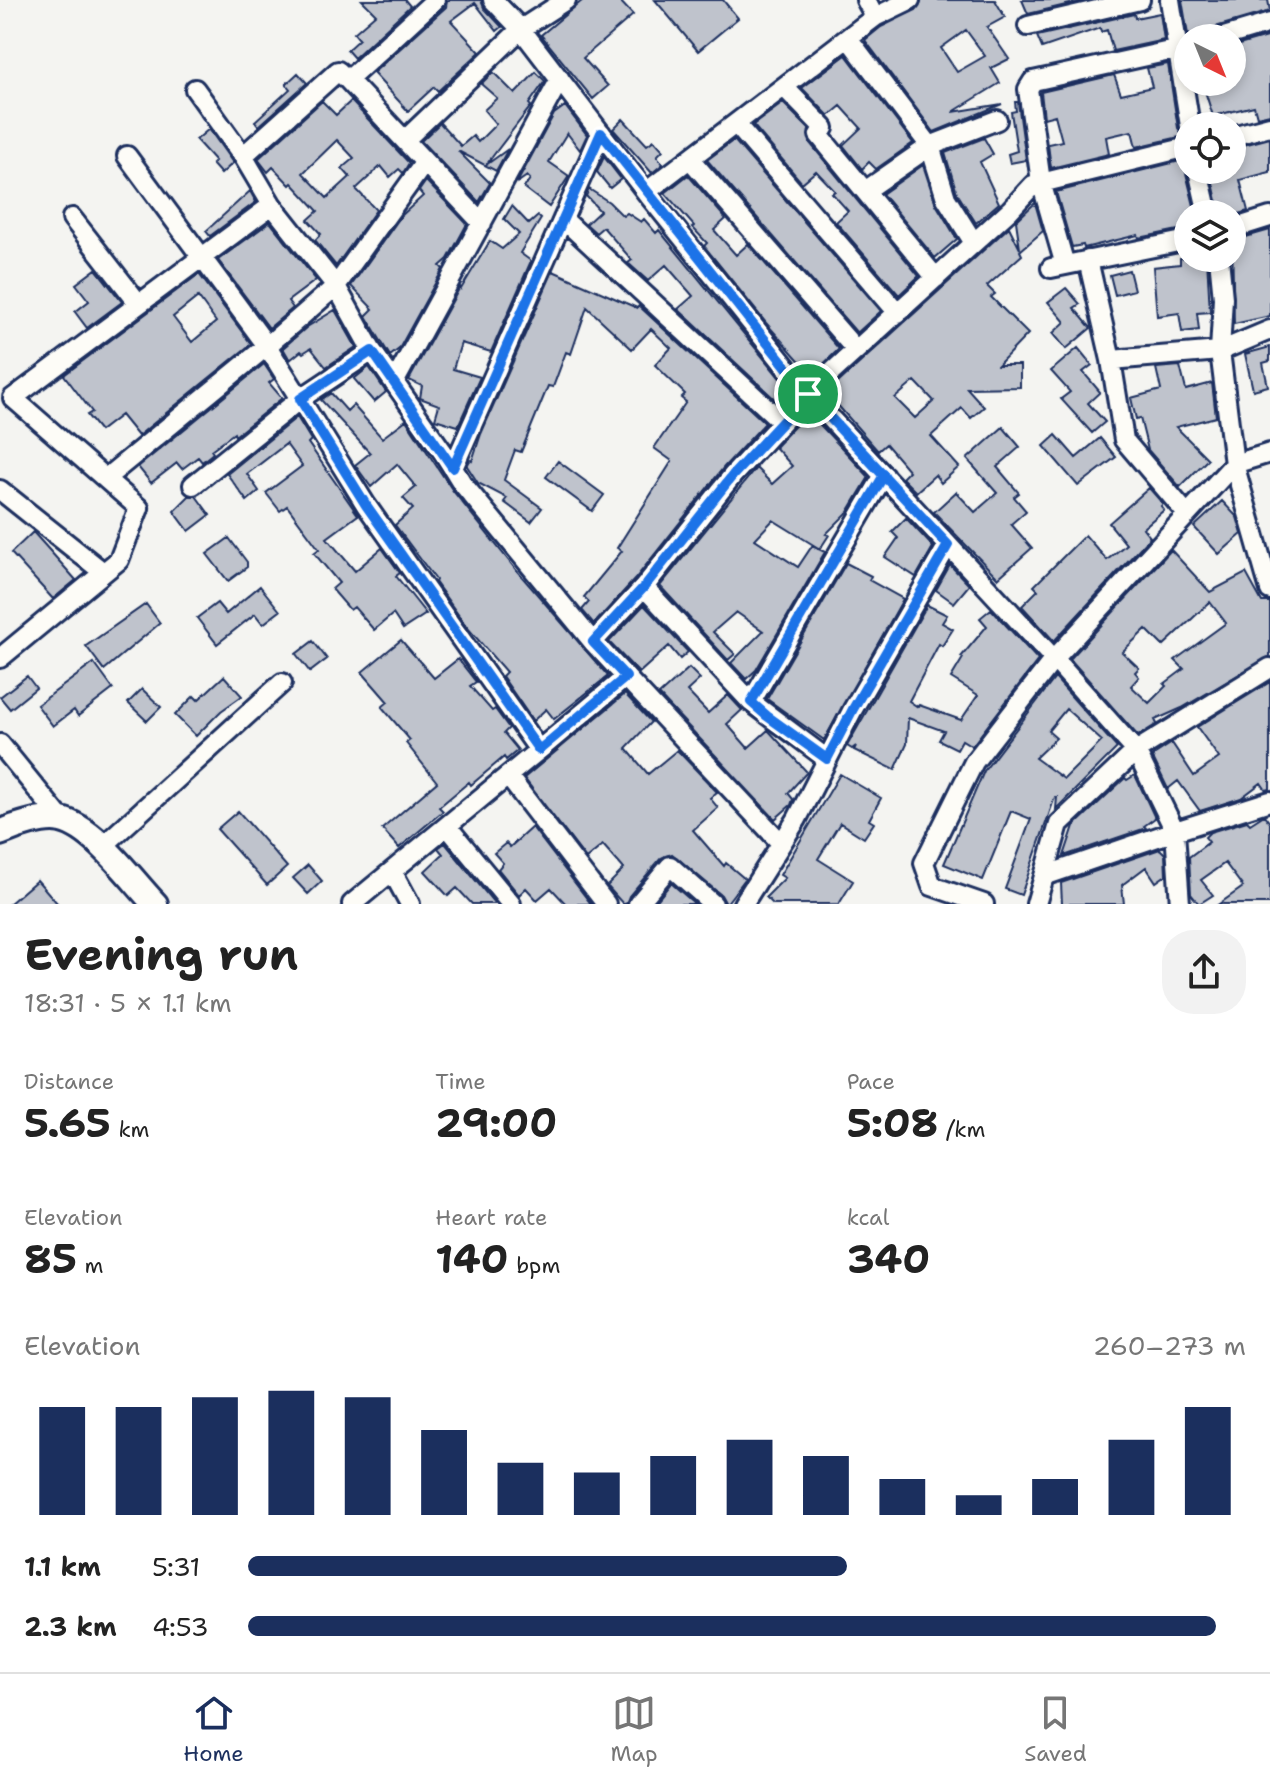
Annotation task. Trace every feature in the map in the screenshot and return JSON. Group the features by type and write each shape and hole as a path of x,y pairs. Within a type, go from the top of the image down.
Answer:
{"main road":[{"path":"0,833 20,824 61,819 89,833 155,904"}],"street":[{"path":"348,80 435,0"},
{"path":"493,0 521,29 646,192 808,394 1136,751 1175,831 1180,904"},
{"path":"405,140 521,29 566,0"},
{"path":"646,192 848,38 871,9 910,0"},
{"path":"1028,26 1140,0"},
{"path":"1170,0 1176,24"},
{"path":"1246,30 1270,23"},
{"path":"848,38 930,146 946,198 974,243"},
{"path":"1174,51 1033,81 1028,89 1041,182 1058,266 1174,243"},
{"path":"243,156 338,71 482,223"},
{"path":"394,383 560,79"},
{"path":"784,87 824,128 819,135 936,278"},
{"path":"195,89 243,156 272,205 336,286 372,351 462,483 593,642 781,843"},
{"path":"865,191 930,146 997,120"},
{"path":"736,124 898,313"},
{"path":"1246,132 1270,126"},
{"path":"453,468 601,133"},
{"path":"593,642 644,587 733,475 808,394 1033,185 1174,150"},
{"path":"127,156 267,346 366,505 539,750"},
{"path":"690,159 856,350"},
{"path":"106,478 336,286 425,162"},
{"path":"0,658 119,560 139,508 7,392 139,304 272,205"},
{"path":"1246,225 1270,217"},
{"path":"72,218 139,304"},
{"path":"563,219 782,422"},
{"path":"1088,260 1111,360 1124,440 1186,513"},
{"path":"1220,272 1223,298 1220,351 1234,464 1270,590"},
{"path":"1111,360 1220,351 1270,330"},
{"path":"193,485 300,399 372,351"},
{"path":"984,904 929,895 924,863 974,762 1054,659 1186,513 1234,464 1270,453"},
{"path":"751,702 884,475"},
{"path":"0,490 103,572"},
{"path":"743,904 797,819 853,709 948,545"},
{"path":"644,587 751,702 827,759"},
{"path":"1036,904 1059,824 1136,751 1270,668"},
{"path":"352,904 626,677"},
{"path":"102,847 282,683"},
{"path":"0,744 61,819"},
{"path":"508,776 606,904"},
{"path":"1044,876 1270,801"},
{"path":"447,826 511,904"},
{"path":"638,904 670,866 713,904"},
{"path":"392,871 410,904"}],"building":[{"path":"362,0 405,0 410,6 354,58 347,50 359,39 354,33 376,14"},
{"path":"447,0 481,0 484,8 502,27 497,31 475,3 451,21 480,52 438,91 434,87 408,111 373,73 446,7"},
{"path":"583,0 619,0 633,15 583,58 608,86 593,99 541,35"},
{"path":"655,0 723,0 738,18 698,51"},
{"path":"922,0 995,0 1005,17 987,27 1009,59 991,68 1000,83 953,112 1002,104 934,132 865,40 881,27 916,10","holes":["966,30 985,56 957,72 941,48"]},
{"path":"1022,0 1087,0 1028,14"},
{"path":"1182,0 1268,0 1270,11 1226,24 1186,24"},
{"path":"1160,13 1164,40 1113,51 1107,30 1101,32 1100,28 1042,48 1037,36 1134,14 1135,18"},
{"path":"1270,36 1270,114 1257,117 1254,106 1229,112 1212,112 1207,96 1246,96 1246,43"},
{"path":"846,55 913,143 876,169 869,162 862,169 843,145 861,128 841,106 829,116 802,88"},
{"path":"1168,64 1176,112 1174,138 1136,147 1132,131 1106,137 1109,154 1051,168 1048,144 1062,141 1055,115 1044,118 1041,92 1114,75 1121,94 1152,87 1147,68"},
{"path":"493,72 515,94 536,72 545,81 529,104 531,106 486,165 508,149 496,171 458,151 490,183 479,202 421,141 440,123 461,146 473,136 478,142 496,124 484,110 497,98 481,84"},
{"path":"298,73 307,83 259,126 255,121 290,89 286,84"},
{"path":"322,101 336,115 351,101 409,163 403,173 399,169 390,177 381,166 356,189 376,210 336,266 315,240 321,234 308,220 318,211 292,183 290,185 273,167 268,172 258,159","holes":["337,140 354,158 342,168 350,177 327,198 303,173"]},
{"path":"1015,102 1018,102 1026,160 1010,163 1008,154 1017,151 1011,112 1016,111"},
{"path":"783,103 809,129 810,143 919,276 899,295 836,222 848,211 832,193 835,191 816,171 802,183 753,125"},
{"path":"565,106 587,135 580,150 567,133 549,162 569,176 549,207 524,188 530,179 527,176 517,183 554,114"},
{"path":"623,119 647,145 654,140 663,150 657,156 663,164 652,173 613,129"},
{"path":"209,129 233,163 221,174 212,164 215,161 196,140"},
{"path":"984,138 993,154 980,162 999,203 976,223 957,193 945,153"},
{"path":"1270,138 1270,172 1246,178 1246,144"},
{"path":"734,140 881,311 857,333 707,160"},
{"path":"604,157 621,179 610,188 597,172"},
{"path":"1174,162 1174,184 1189,184 1193,200 1174,200 1174,231 1139,238 1138,235 1084,248 1083,245 1072,247 1056,192"},
{"path":"923,165 936,204 957,239 935,258 882,194"},
{"path":"688,175 726,219 714,230 736,255 748,244 839,349 812,375 766,323 704,246 707,243 694,226 665,193"},
{"path":"426,181 467,224 448,259 440,266 443,269 399,349 390,356 366,316 373,309 351,286 401,216 423,196 419,191"},
{"path":"1213,184 1241,184 1245,200 1217,200"},
{"path":"589,189 623,216 627,213 641,222 644,219 656,233 659,230 792,393 784,402 779,403 678,309 693,296 666,265 648,281 628,263 632,260 603,227 596,233 586,224 600,211 586,196"},
{"path":"250,191 256,202 210,236 206,231"},
{"path":"1035,203 1043,231 1020,251 1022,255 987,286 995,294 991,297 1028,334 998,365 1020,365 1020,387 967,388 984,407 971,418 962,408 931,436 959,467 941,483 935,475 916,492 902,478 909,471 886,444 878,451 827,393 1009,227 1020,249 1016,221","holes":["915,381 934,401 915,418 895,398"]},
{"path":"512,206 529,224 538,216 541,219 520,253 531,261 491,352 461,343 453,369 480,377 458,426 435,419 439,405 420,398 422,386 409,380 460,287 490,241 502,249 519,234 504,219"},
{"path":"270,222 316,280 288,301 293,308 269,328 218,260"},
{"path":"1270,230 1270,316 1234,324 1233,272 1246,272 1246,237"},
{"path":"1174,265 1174,272 1208,272 1210,312 1197,313 1199,330 1182,332 1179,313 1157,316 1153,267"},
{"path":"96,269 122,302 87,328 75,312 89,301 76,284"},
{"path":"1129,270 1134,290 1115,295 1110,275"},
{"path":"553,271 637,308 639,306 765,423 724,467 635,579 594,624 582,610 589,602 584,597 622,551 617,548 672,461 654,448 686,402 681,398 685,394 655,365 671,348 651,329 632,349 587,307 571,354 566,352 553,387 548,386 521,452 515,450 504,480 542,508 531,522 504,502 507,498 478,483 467,466 472,461"},
{"path":"199,274 251,344 138,436 121,415 100,431 87,415 92,412 64,375","holes":["198,297 216,322 192,342 173,317"]},
{"path":"1066,288 1080,304 1074,308 1091,328 1066,349 1053,333 1065,322 1048,302"},
{"path":"335,310 356,347 326,367 311,348 290,360 283,348 307,327"},
{"path":"1270,347 1270,361 1263,363 1268,386 1253,390 1245,354"},
{"path":"1078,348 1092,365 1083,372 1100,392 1088,403 1105,422 1092,433 1061,399 1070,392 1051,371"},
{"path":"264,364 274,379 269,383 282,398 235,436 234,433 211,450 213,453 202,462 198,457 182,469 177,463 151,483 138,467"},
{"path":"1180,366 1186,390 1212,383 1216,417 1176,427 1208,459 1180,487 1148,450 1131,398 1161,390 1156,368"},
{"path":"369,367 386,392 374,402 354,379"},
{"path":"331,393 347,411 353,405 382,438 406,420 453,491 608,676 554,719 546,709 533,721 502,676 506,672 467,627 395,525 413,509 403,498 416,487 397,464 371,487 355,465 370,453 321,400"},
{"path":"808,412 869,477 848,512 826,534 829,535 820,549 773,520 755,539 798,567 812,546 825,552 756,670 746,679 731,663 763,631 736,612 713,632 735,654 728,660 660,586 756,468 772,484 792,466 775,447"},
{"path":"297,417 311,440 308,443 358,515 327,538 355,571 382,548 400,573 396,576 426,614 403,629 393,614 374,630 354,607 350,610 332,589 339,583 314,553 319,549 287,506 280,511 266,493 302,466 286,444 247,474 259,491 247,501 227,474"},
{"path":"1003,427 1020,447 997,467 1019,493 1014,497 1026,511 1011,524 1032,548 998,578 934,512 956,492 975,512 997,493 967,459"},
{"path":"1056,435 1076,458 1100,438 1116,457 1078,486 1044,446"},
{"path":"558,461 604,495 592,511 546,477"},
{"path":"1149,488 1163,504 1164,510 1143,528 1150,537 1054,641 1022,606 1038,590 1034,586 1085,535 1107,560 1126,544 1109,523"},
{"path":"189,496 196,496 210,515 189,531 174,511"},
{"path":"1222,501 1237,517 1242,534 1219,554 1194,527"},
{"path":"906,518 933,547 916,577 885,557 898,538 892,532"},
{"path":"33,532 76,580 53,599 11,553"},
{"path":"229,538 247,562 247,567 228,581 207,554"},
{"path":"1171,550 1210,592 1246,573 1262,602 1270,602 1270,656 1182,708 1155,720 1157,724 1138,736 1070,659","holes":["1210,602 1226,623 1175,660 1184,669 1164,684 1166,686 1149,703 1131,686 1139,677 1135,672 1139,668 1122,652 1146,629 1163,646"]},
{"path":"846,563 903,599 824,740 767,699"},
{"path":"950,565 969,585 954,603 936,590"},
{"path":"260,586 280,611 263,624 255,614 217,644 197,618 217,603 226,614"},
{"path":"146,604 160,623 104,670 86,646"},
{"path":"644,605 688,652 680,659 669,646 639,673 609,642"},
{"path":"927,605 947,615 942,623 953,629 942,646 939,644 909,701 918,707 961,720 978,695 951,678 961,657 987,626 980,618 991,609 1038,660 972,746 962,740 957,749 939,740 944,731 908,718 907,744 895,770 854,750 856,746 852,749 847,746"},
{"path":"401,640 434,678 458,659 476,682 470,686 492,711 495,709 509,728 504,733 518,750 506,760 504,757 471,785 469,782 439,807 443,811 399,848 382,829 437,782 406,743 410,740 382,707 388,702 362,672"},
{"path":"313,641 327,659 310,672 296,654"},
{"path":"94,663 113,689 78,716 74,710 53,726 37,705"},
{"path":"689,668 700,679 687,691 708,713 728,695 742,710 727,724 748,748 768,730 807,772 788,793 793,799 791,805 775,819 659,695"},
{"path":"27,676 36,688 10,709 0,697"},
{"path":"224,676 242,696 221,711 196,736 175,715 194,696 198,700"},
{"path":"1055,678 1117,748 1056,809 1055,797 1021,895 1005,889 1031,819 1011,811 983,880 944,864 984,771","holes":["1066,709 1102,741 1064,779 1035,758 1056,738 1048,731"]},
{"path":"1270,682 1270,789 1266,790 1261,783 1241,798 1200,811 1178,781 1168,789 1152,756 1172,743 1194,776 1219,758 1197,727"},
{"path":"142,689 161,707 147,721 128,703"},
{"path":"625,694 651,722 626,748 648,774 677,750 717,792 710,798 718,808 693,830 724,866 726,863 745,879 726,904 721,895 672,854 661,858 623,904 607,886 624,869 603,845 586,859 524,778"},
{"path":"840,774 881,798 869,820 874,823 864,838 840,823 818,859 853,881 839,904 773,904 766,897 785,878 780,875"},
{"path":"1135,775 1155,818 1144,826 1146,828 1064,856 1074,826 1125,778 1127,780"},
{"path":"238,811 287,867 267,885 217,829"},
{"path":"1264,815 1270,823 1270,904 1219,904 1243,887 1225,863 1201,880 1213,895 1199,904 1191,894 1189,857 1209,842 1205,837 1210,832 1247,821 1250,824"},
{"path":"532,827 591,904 566,904 551,888 537,900 526,888 519,895 498,869 503,863 494,853 506,843 510,847"},
{"path":"445,843 495,904 472,904 457,888 448,896 425,871 443,854 438,848"},
{"path":"1160,849 1165,854 1166,875 1156,882 1146,867 1122,885 1124,904 1062,904 1061,883"},
{"path":"308,865 322,881 308,894 293,878"},
{"path":"37,880 58,904 9,904"},
{"path":"671,883 695,904 654,904"}],"route":[{"path":"808,394 733,475 644,587 593,642 626,677 539,750 366,505 300,399 372,351 453,468 601,133 808,394 884,475 948,545 827,759 751,702 884,475 808,394"}]}
